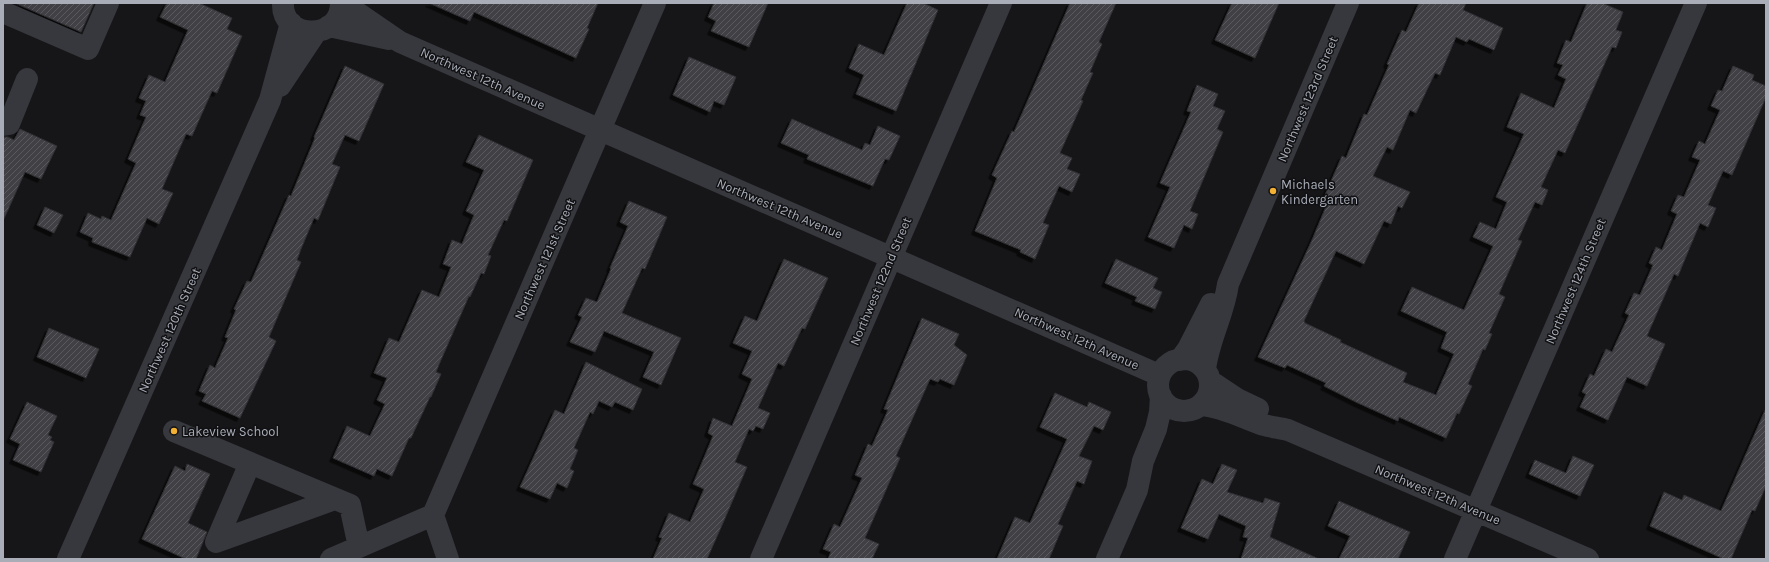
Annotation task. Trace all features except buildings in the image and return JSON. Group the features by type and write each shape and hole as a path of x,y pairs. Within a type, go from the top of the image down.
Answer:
{"street":[{"path":"3,12 88,48 108,3"},
{"name":"Northwest 120th Street","path":"68,559 270,100 323,29 338,15 342,3"},
{"name":"Northwest 12th Avenue","path":"342,3 400,42 1160,375"},
{"name":"Northwest 121st Street","path":"433,515 655,3"},
{"name":"Northwest 122nd Street","path":"761,559 1001,3"},
{"name":"Northwest 123rd Street","path":"1207,375 1212,336 1226,302 1228,284 1348,3"},
{"name":"Northwest 124th Street","path":"1455,559 1696,3"},
{"name":"Northwest 120th Street","path":"270,100 284,9"},
{"name":"Northwest 12th Avenue","path":"284,9 298,29 307,32 323,29 400,42"},
{"path":"3,125 9,124 27,79"},
{"name":"Northwest 123rd Street","path":"1180,360 1195,337 1215,296 1228,284"},
{"name":"Northwest 12th Avenue","path":"1180,360 1185,359 1195,361 1207,375 1237,399 1269,414 1288,430"},
{"path":"1107,559 1137,490 1143,461 1156,429 1160,412 1161,396 1158,385 1160,375 1166,366 1174,360 1180,360"},
{"path":"1137,490 1154,466 1170,434 1193,409 1209,396 1211,386 1207,375"},
{"name":"Northwest 12th Avenue","path":"1161,396 1165,404 1173,410 1212,406 1232,412 1264,425 1288,430 1588,559"},
{"path":"174,431 350,505 359,547"},
{"path":"250,463 216,542 335,499"},
{"path":"332,559 433,515 448,559"}],"place":[{"name":"Michaels Kindergarten","path":"1273,191"},
{"name":"Lakeview School","path":"174,431"}]}
